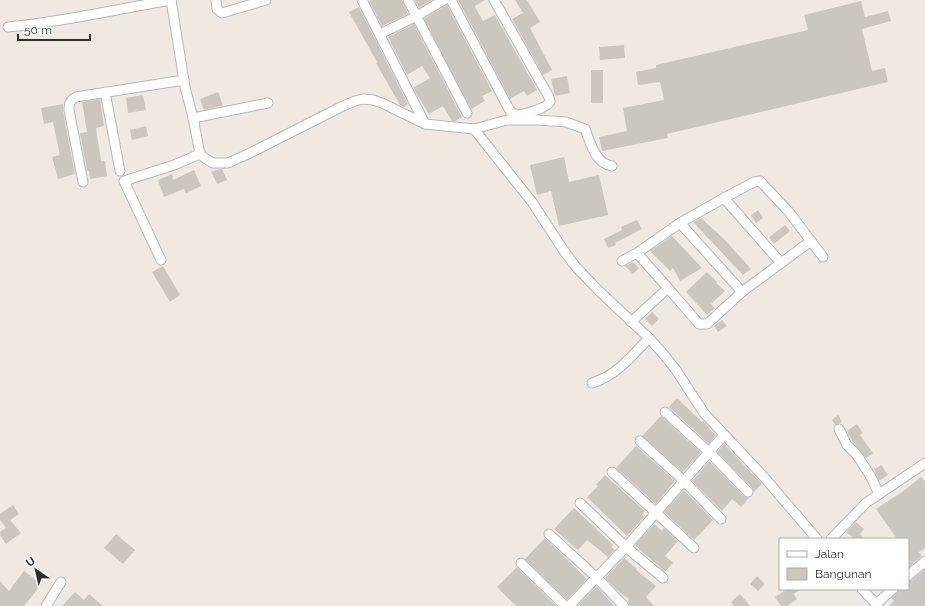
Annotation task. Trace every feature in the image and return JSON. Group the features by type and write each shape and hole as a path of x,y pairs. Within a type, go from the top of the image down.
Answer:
{"street":[{"path":"8,27 44,24 171,0 184,80 200,154 213,163 228,163 343,106 363,99 382,103 425,124 474,129 507,120 566,122 585,129 600,161 605,165 612,166"},
{"path":"216,0 217,9 222,13 266,0"},
{"path":"362,0 425,124"},
{"path":"408,0 467,113"},
{"path":"380,34 417,16 444,0"},
{"path":"451,0 510,111 520,114 545,107 550,102 549,97 494,0"},
{"path":"83,182 69,104 71,100 76,97 184,80"},
{"path":"105,92 120,170"},
{"path":"193,118 268,103"},
{"path":"474,129 532,202 576,267 649,338 676,370 704,413 763,476 816,538"},
{"path":"161,260 124,181 174,165 200,154"},
{"path":"622,261 637,253 680,223 754,182 760,182 789,212 824,258"},
{"path":"724,198 781,263"},
{"path":"680,223 742,292"},
{"path":"637,253 699,324 704,325 707,324 742,292 811,241"},
{"path":"631,322 668,288"},
{"path":"592,383 601,380 623,365 649,338"},
{"path":"665,412 709,452 748,492"},
{"path":"839,430 847,445 857,455 871,477 879,494"},
{"path":"569,606 626,547 724,435"},
{"path":"640,441 684,481 721,519"},
{"path":"833,538 866,503 925,463"},
{"path":"612,472 694,548"},
{"path":"580,503 626,547 663,578"},
{"path":"549,534 596,577 624,606"},
{"path":"909,575 925,561"},
{"path":"521,563 565,606"},
{"path":"46,606 61,582"},
{"path":"863,590 877,605 892,590"}],"building":[{"path":"402,0 408,14 382,26 369,1"},
{"path":"415,0 432,0 419,8"},
{"path":"458,0 485,0 475,6 483,21 495,15 537,90 527,96 524,91 510,99"},
{"path":"515,0 527,0 540,22 530,28 552,70 543,75 512,19 523,13"},
{"path":"861,1 865,17 888,11 891,21 862,29 872,71 885,68 888,82 667,134 668,138 602,151 599,137 627,131 623,108 664,100 660,82 638,85 636,72 656,68 656,65 808,30 804,15"},
{"path":"447,5 492,91 482,96 485,101 471,109 424,19"},
{"path":"359,7 408,104 404,107 400,105 349,12"},
{"path":"414,24 462,117 455,121 452,121 443,106 429,114 413,88 430,78 422,66 407,75 388,37"},
{"path":"624,45 625,58 600,60 599,47"},
{"path":"591,70 603,70 603,103 591,103"},
{"path":"567,76 570,93 555,96 551,79"},
{"path":"218,92 223,105 204,110 200,99"},
{"path":"143,95 146,110 128,113 126,98"},
{"path":"100,99 104,126 96,128 101,161 105,161 107,176 90,179 89,171 87,171 80,133 87,132 82,102"},
{"path":"63,104 75,174 58,179 52,157 60,155 53,122 44,124 41,108"},
{"path":"146,126 148,136 132,140 130,130"},
{"path":"564,157 569,182 599,175 608,215 559,226 551,191 537,195 530,165"},
{"path":"222,169 227,180 217,184 211,172"},
{"path":"194,170 201,186 186,193 184,189 164,197 158,180 172,174 173,180"},
{"path":"758,210 763,218 756,223 751,215"},
{"path":"701,218 724,239 751,269 743,275 693,222"},
{"path":"637,220 642,229 615,243 616,245 608,248 604,239 622,230 621,227"},
{"path":"785,225 790,231 774,244 769,237"},
{"path":"672,236 702,268 680,281 673,268 670,271 650,251"},
{"path":"633,262 639,268 633,274 625,266"},
{"path":"163,266 180,295 170,302 152,272"},
{"path":"707,272 725,291 711,304 715,308 707,315 686,292"},
{"path":"652,312 659,319 652,326 645,319"},
{"path":"722,320 727,326 718,332 714,326"},
{"path":"677,398 702,422 703,421 716,435 709,444 669,407"},
{"path":"838,415 842,422 835,425 832,420"},
{"path":"661,416 701,453 683,472 642,436"},
{"path":"857,424 863,433 860,435 873,453 866,458 852,441 847,431"},
{"path":"724,444 762,484 754,492 752,488 717,452"},
{"path":"636,446 675,481 656,504 616,468"},
{"path":"709,461 744,496 749,498 741,507 732,499 722,511 692,481"},
{"path":"881,465 888,475 879,481 874,470"},
{"path":"605,475 645,511 642,515 644,517 627,536 587,497 598,486 596,485"},
{"path":"921,477 925,482 925,548 919,552 922,556 909,567 909,538 896,538 876,509 902,492"},
{"path":"684,490 713,520 694,540 664,512"},
{"path":"13,505 19,514 10,520 21,533 6,544 0,535 0,532 6,528 0,520 0,514"},
{"path":"574,508 613,545 611,547 615,550 608,557 587,540 578,550 554,529"},
{"path":"856,522 864,529 860,534 863,538 854,538 846,532"},
{"path":"654,524 662,531 664,528 678,541 665,556 673,563 665,572 635,545"},
{"path":"116,534 135,550 123,564 104,548"},
{"path":"545,538 587,579 567,600 525,559"},
{"path":"624,558 656,586 646,597 654,606 630,606 628,601 629,599 605,578"},
{"path":"517,567 556,606 516,606 497,587"},
{"path":"925,569 925,606 889,606 894,601 891,598 900,590 909,590 909,582"},
{"path":"24,571 42,584 24,606 0,606 0,581 9,591"},
{"path":"757,576 765,584 758,591 750,584"},
{"path":"597,586 614,606 577,606"},
{"path":"786,590 800,590 794,594 797,599 787,606 781,606 775,597"},
{"path":"75,592 84,600 89,594 103,606 62,606"},
{"path":"740,594 750,606 734,606 731,602"}]}
